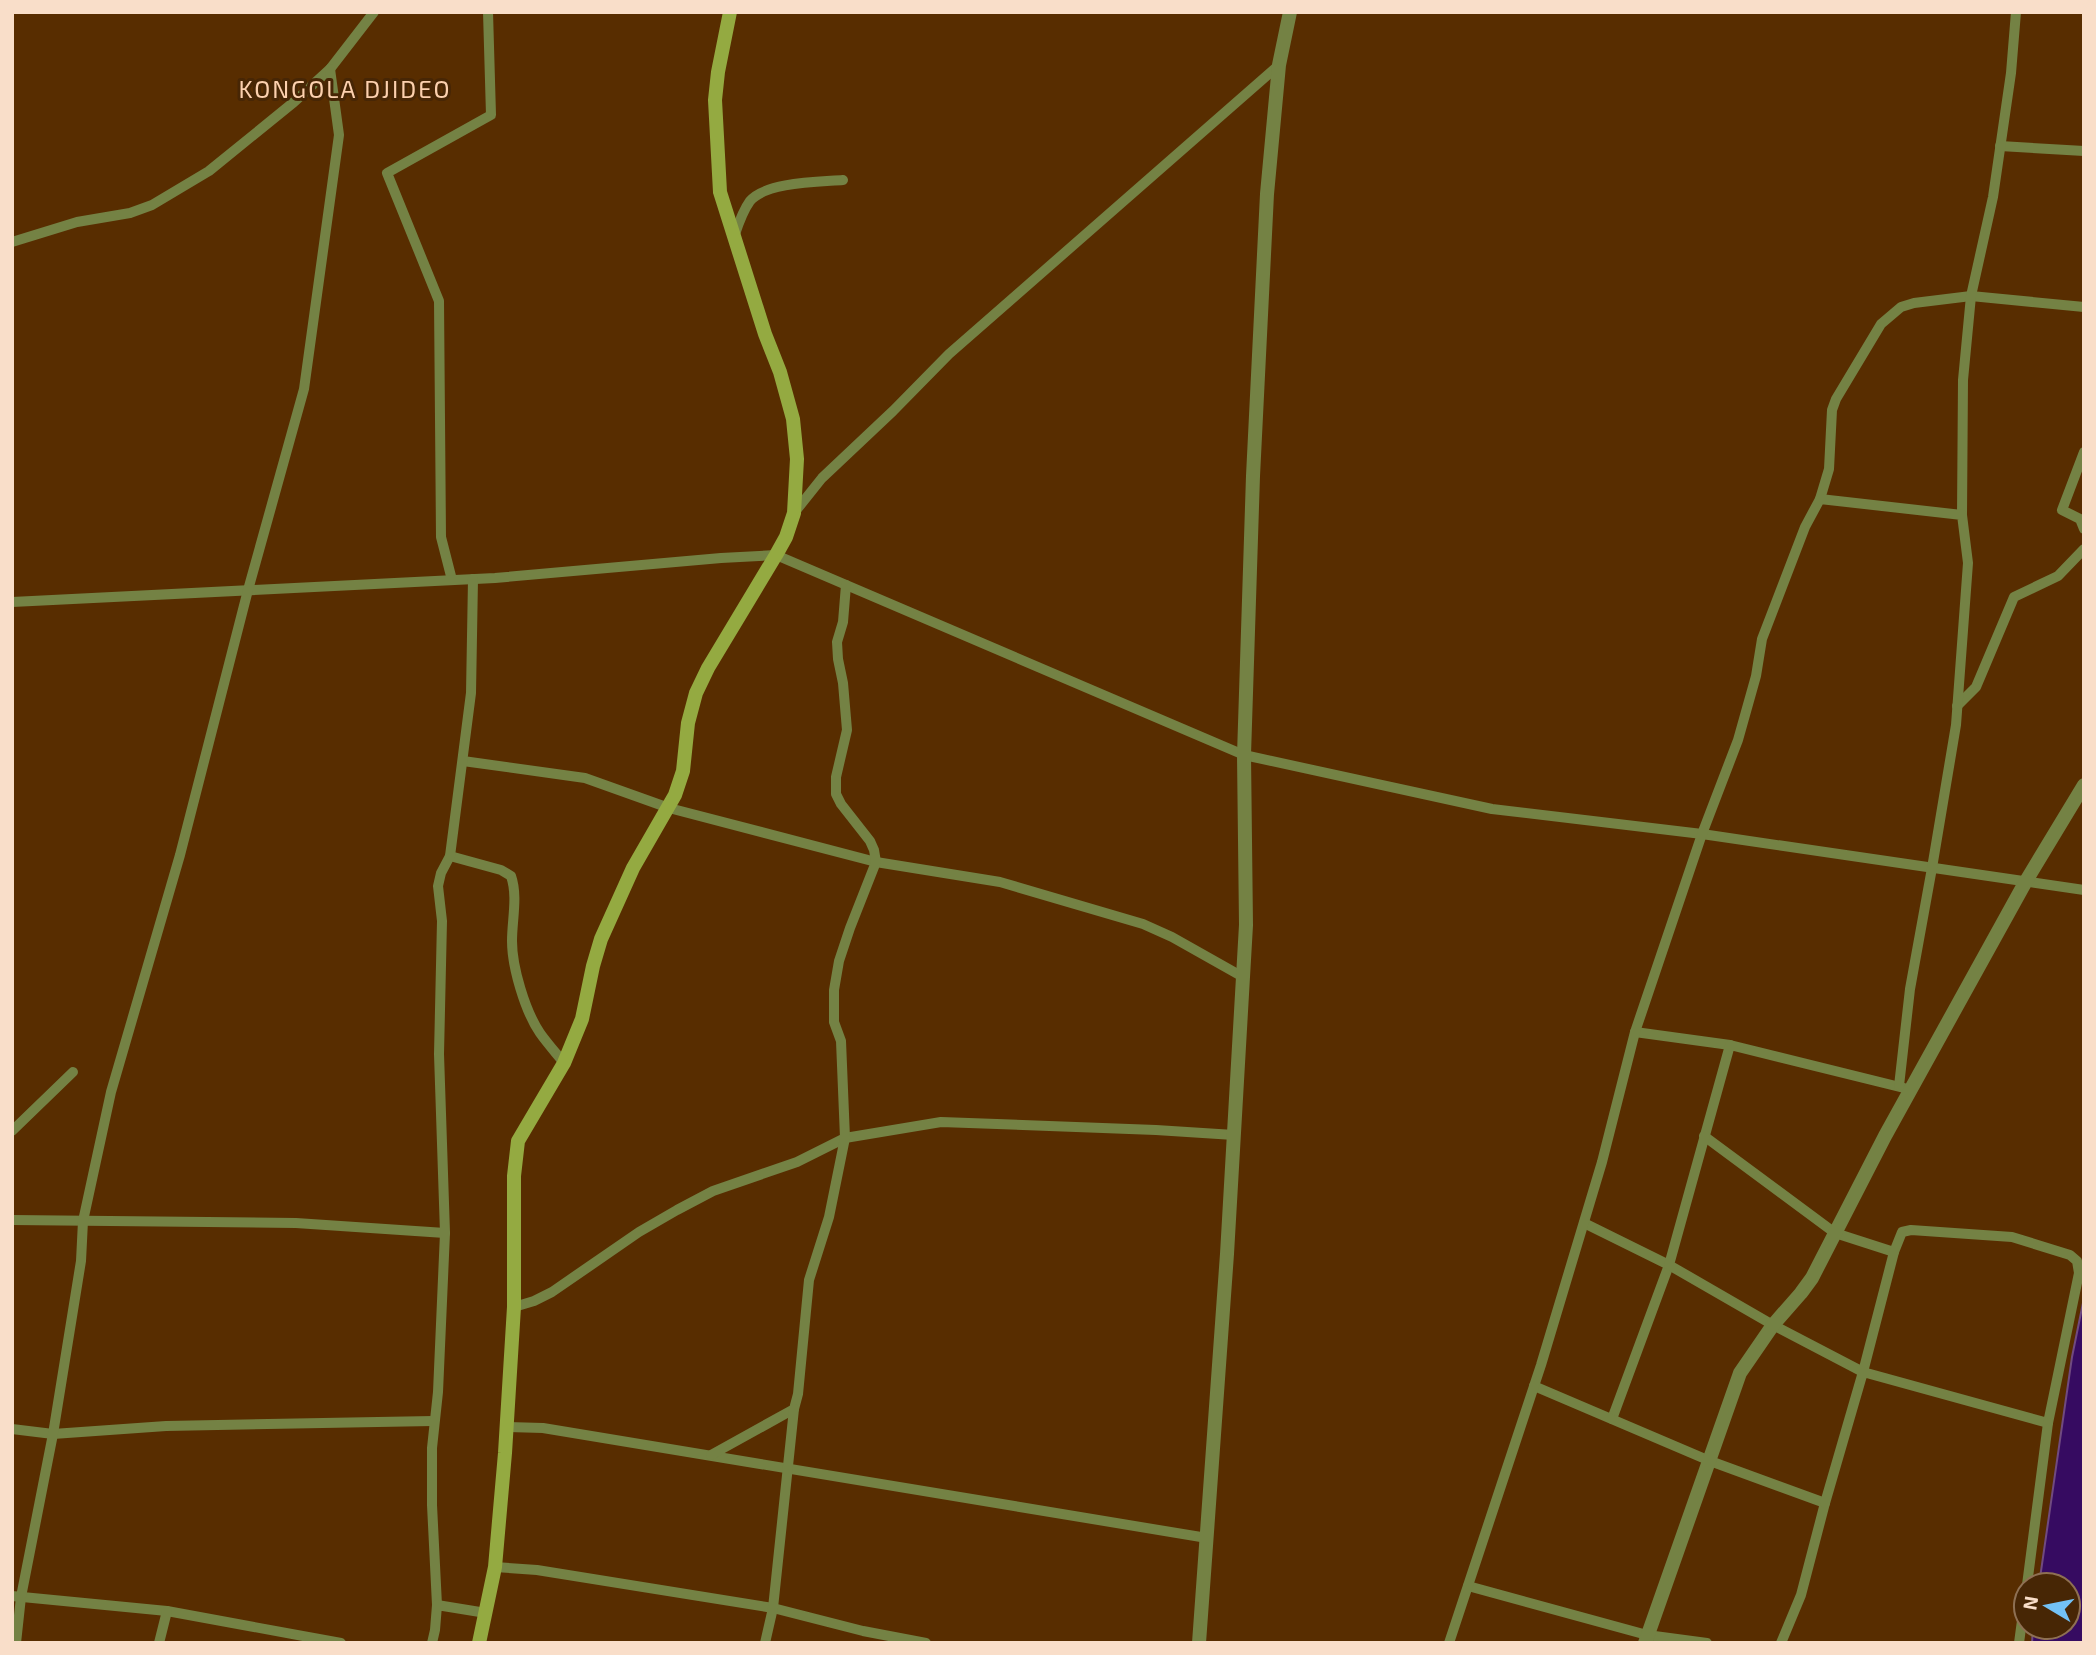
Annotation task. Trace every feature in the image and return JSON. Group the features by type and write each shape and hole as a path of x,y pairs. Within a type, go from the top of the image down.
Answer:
{"main road":[{"path":"479,1643 495,1567 506,1427 514,1307 514,1176 518,1141 564,1063 582,1019 601,939 633,868 669,808 683,771 688,723 696,693 786,537 794,513 797,459 793,419 720,192 715,100 730,12"}],"street":[{"path":"12,242 77,222 130,213 152,205 209,171 330,69 374,12"},
{"path":"452,580 442,537 439,301 387,173 491,115 488,12"},
{"path":"1199,1643 1227,1268 1246,926 1244,755 1252,490 1267,194 1279,65 1290,12"},
{"path":"1904,1088 1910,989 1956,725 1968,557 1962,516 1963,380 1971,296 1993,197 2011,73 2016,12"},
{"path":"794,513 822,478 949,354 1279,65"},
{"path":"16,1643 17,1597 53,1434 81,1261 83,1221 111,1092 180,855 248,590 304,389 339,135 330,69"},
{"path":"2000,146 2084,151"},
{"path":"733,237 752,199 793,185 843,180"},
{"path":"1449,1643 1534,1386 1584,1223 1635,1032 1702,834 1738,740 1756,676 1762,639 1805,527 1820,499 1829,469 1832,410 1836,399 1881,324 1901,307 1971,296 2084,307"},
{"path":"2084,452 2062,510 2080,519 2084,529"},
{"path":"1820,499 1962,516"},
{"path":"1957,706 1976,687 2014,597 2058,576 2084,549"},
{"path":"12,602 473,579 776,555 1244,755 1492,809 1702,834 2084,890"},
{"path":"432,1643 438,1605 432,1475 433,1421 438,1392 445,1233 439,1054 442,921 438,886 450,856 471,693 473,579"},
{"path":"765,1643 773,1608 809,1280 829,1217 845,1138 841,1041 834,1022 834,990 843,950 876,862 870,841 836,794 836,777 847,730 837,642 843,622 846,585"},
{"path":"463,761 576,776 669,808 876,862 1000,882 1143,924 1172,937 1243,978"},
{"path":"1646,1639 1740,1373 1773,1325 1807,1285 1835,1233 1904,1088 2084,785"},
{"path":"450,856 501,870 511,876 515,888 512,947 526,1006 539,1031 564,1063"},
{"path":"1635,1032 1730,1045 1904,1088"},
{"path":"1612,1419 1669,1265 1730,1045"},
{"path":"12,1131 73,1072"},
{"path":"514,1307 552,1292 639,1232 713,1191 797,1162 845,1138 941,1122 1234,1135"},
{"path":"1704,1136 1835,1233 1894,1252"},
{"path":"12,1220 296,1223 445,1233"},
{"path":"1584,1223 1669,1265 1773,1325 1863,1372 2048,1423"},
{"path":"1781,1643 1801,1595 1894,1252 1902,1232 1911,1230 2012,1237 2070,1255 2077,1261 2079,1272 2048,1423 2029,1571"},
{"path":"1534,1386 1710,1461 1825,1503"},
{"path":"711,1455 794,1409"},
{"path":"12,1429 53,1434 166,1426 433,1421"},
{"path":"506,1427 543,1428 1207,1538"},
{"path":"495,1567 562,1573 773,1608 863,1631 926,1643"},
{"path":"1468,1586 1646,1639 1707,1643"},
{"path":"17,1597 167,1611 341,1643"},
{"path":"438,1605 486,1613"},
{"path":"159,1643 167,1611"}],"shaded area":[{"path":"2084,1298 2084,1643 2032,1643 2082,1641 2082,1571 2041,1571 2072,1357"}],"district":[{"name":"KONGOLA DJIDEO","path":"345,90"}]}
